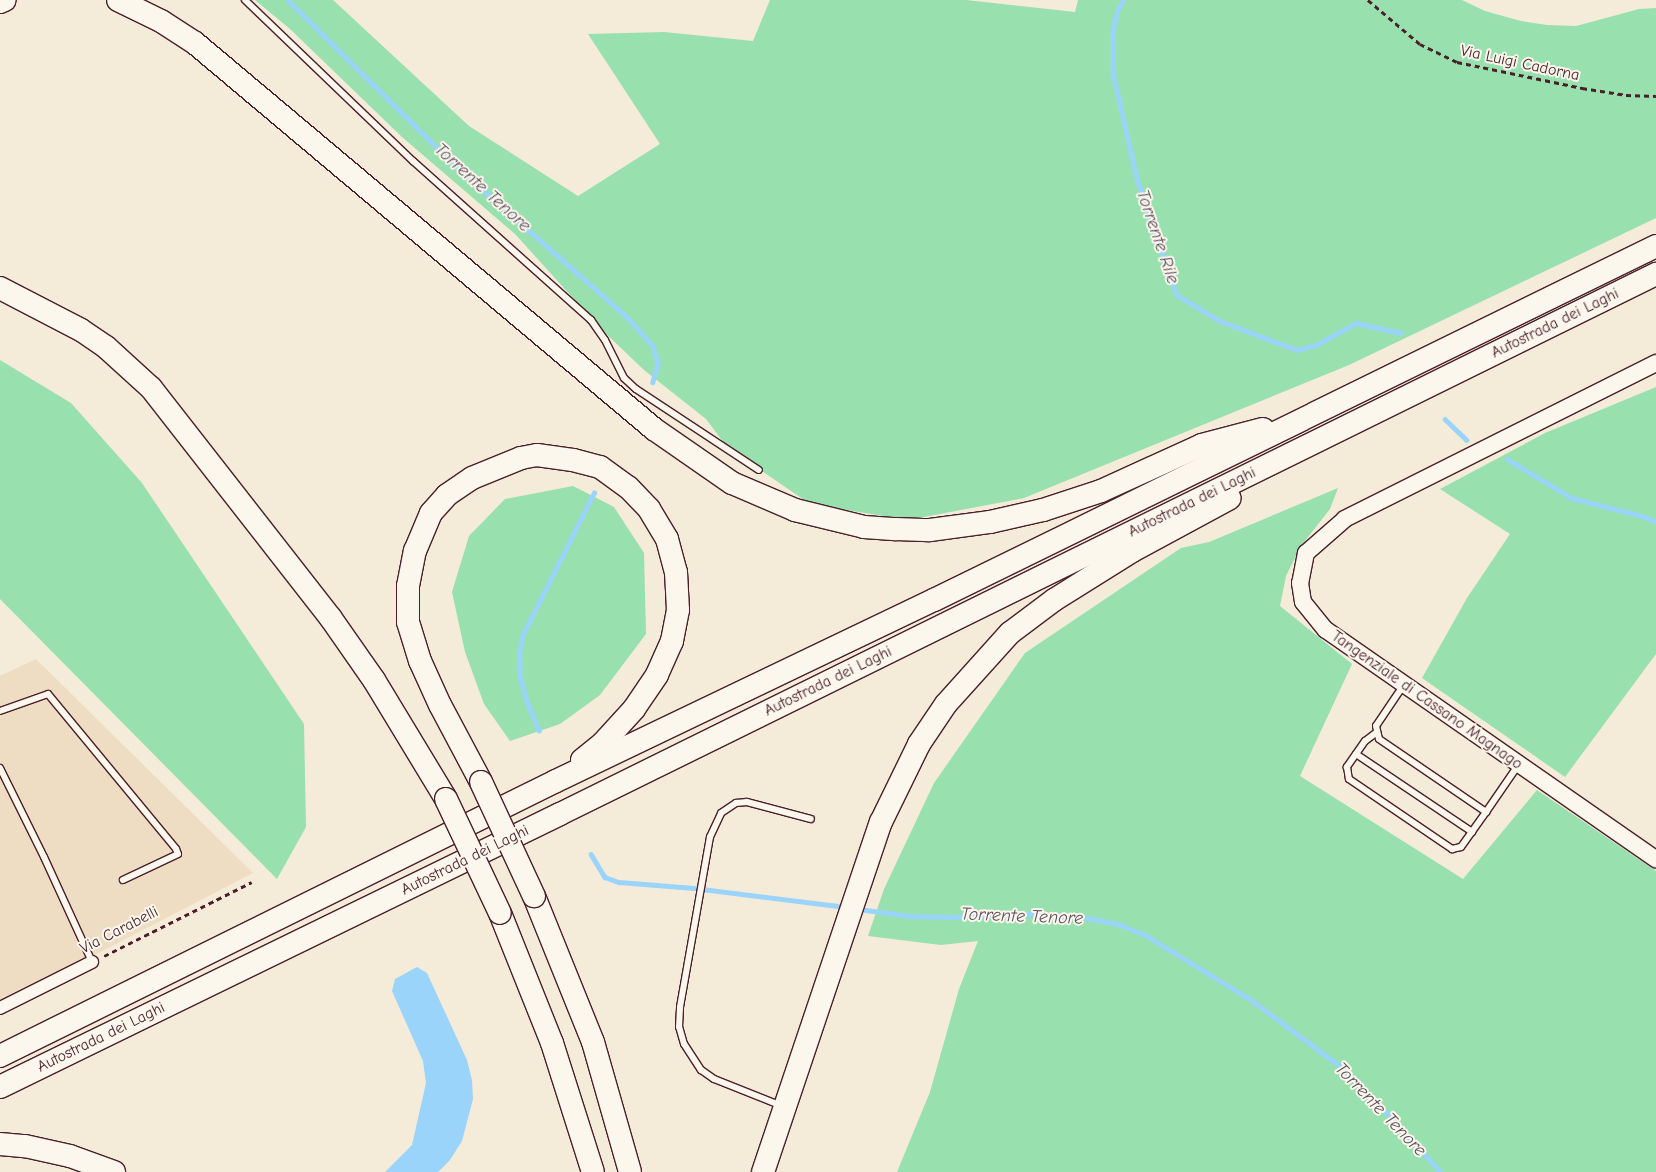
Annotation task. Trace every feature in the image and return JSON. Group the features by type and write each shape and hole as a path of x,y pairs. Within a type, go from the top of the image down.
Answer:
{"highway":[{"path":"0,2 5,0"},
{"path":"118,0 161,21 195,43 654,430 732,483 795,510 864,527 896,530 930,530 990,522 1043,510 1101,491 1202,445 1313,415"},
{"name":"Autostrada dei Laghi","path":"0,1056 556,781 1313,415 1656,246"},
{"name":"Autostrada dei Laghi","path":"0,1087 560,814 1656,274"},
{"path":"0,288 81,330 106,347 146,383 330,617 374,680 446,800 500,913 552,1043 593,1172"},
{"path":"763,1172 881,822 919,744 946,704 1010,633 1081,582 1132,551 1219,506 1323,437"},
{"path":"556,781 603,742 634,709 657,675 672,641 678,610 676,572 667,539 649,509 628,487 600,467 573,460 537,455 494,467 472,478 447,496 431,513 415,551 408,586 408,622 420,662 440,705 481,782 534,896 592,1042 630,1172"},
{"path":"0,1144 25,1146 70,1156 114,1172"}],"street":[{"name":"Tangenziale di Cassano Magnago","path":"1656,363 1344,519 1306,553 1300,583 1303,602 1326,630 1656,859"},
{"name":"Via Carabelli","path":"0,1008 92,962"}],"lane":[{"path":"245,0 414,161 591,320 605,340 624,378 636,390 759,470"},
{"path":"1404,685 1376,726 1379,739 1486,812"},
{"path":"0,711 48,694 176,849 178,854 123,880"},
{"path":"1377,732 1365,741 1347,767 1349,779 1452,849 1461,847 1519,764"},
{"path":"1356,754 1472,832"},
{"path":"0,768 44,857 92,962"},
{"path":"786,1107 714,1080 700,1070 684,1044 679,1027 680,1007 704,867 715,822 726,807 736,803 747,802 811,819"}],"path":[{"name":"Via Luigi Cadorna","path":"1368,0 1420,44 1457,62 1582,88 1626,95 1656,96"},
{"name":"Via Carabelli","path":"92,962 252,882"}],"shaded area":[{"path":"36,659 253,873 0,1004 0,676"}],"green space":[{"path":"255,0 333,0 469,126 578,196 660,144 588,34 664,32 753,41 770,0 966,0 1075,12 1078,0 1462,0 1485,11 1521,21 1547,25 1576,26 1639,9 1656,8 1656,218 1349,365 1024,498 908,520 810,504 727,447 706,419 644,370 600,328 516,235 402,137 290,29"},
{"path":"0,360 71,403 142,483 304,724 306,827 277,879 0,599"},
{"path":"1656,387 1656,654 1565,777 1422,678 1467,598 1510,534 1440,489 1545,433"},
{"path":"573,486 614,507 644,553 646,634 600,695 560,724 510,741 484,704 465,652 452,592 469,536 505,499"},
{"path":"1338,488 1330,509 1301,546 1286,576 1280,606 1352,664 1300,776 1463,879 1537,790 1656,871 1656,1172 897,1172 930,1092 959,989 978,941 941,945 868,936 884,889 934,783 1025,653 1181,548 1209,542"}],"water":[{"path":"417,967 427,973 467,1060 472,1080 473,1099 462,1141 450,1160 438,1172 385,1172 412,1145 426,1083 423,1061 392,991 395,979"}],"waterway":[{"name":"Torrente Tenore","path":"288,0 457,167 627,317 653,346 658,363 653,382"},
{"name":"Torrente Rile","path":"1124,0 1118,10 1113,31 1113,73 1137,179 1177,295 1220,321 1297,350 1316,345 1356,323 1401,333"},
{"name":"Torrente Rile","path":"1445,419 1467,440"},
{"name":"Torrente Rile","path":"1507,459 1572,498 1642,516 1656,522"},
{"name":"Torrente Tenore","path":"539,731 526,700 520,678 519,653 523,634 594,493"},
{"name":"Torrente Tenore","path":"591,854 605,877 619,882 694,888 846,907"},
{"name":"Torrente Tenore","path":"859,909 909,916 950,917 1025,914 1077,916 1118,924 1147,936 1253,1001 1340,1066 1368,1093 1441,1172"}]}
